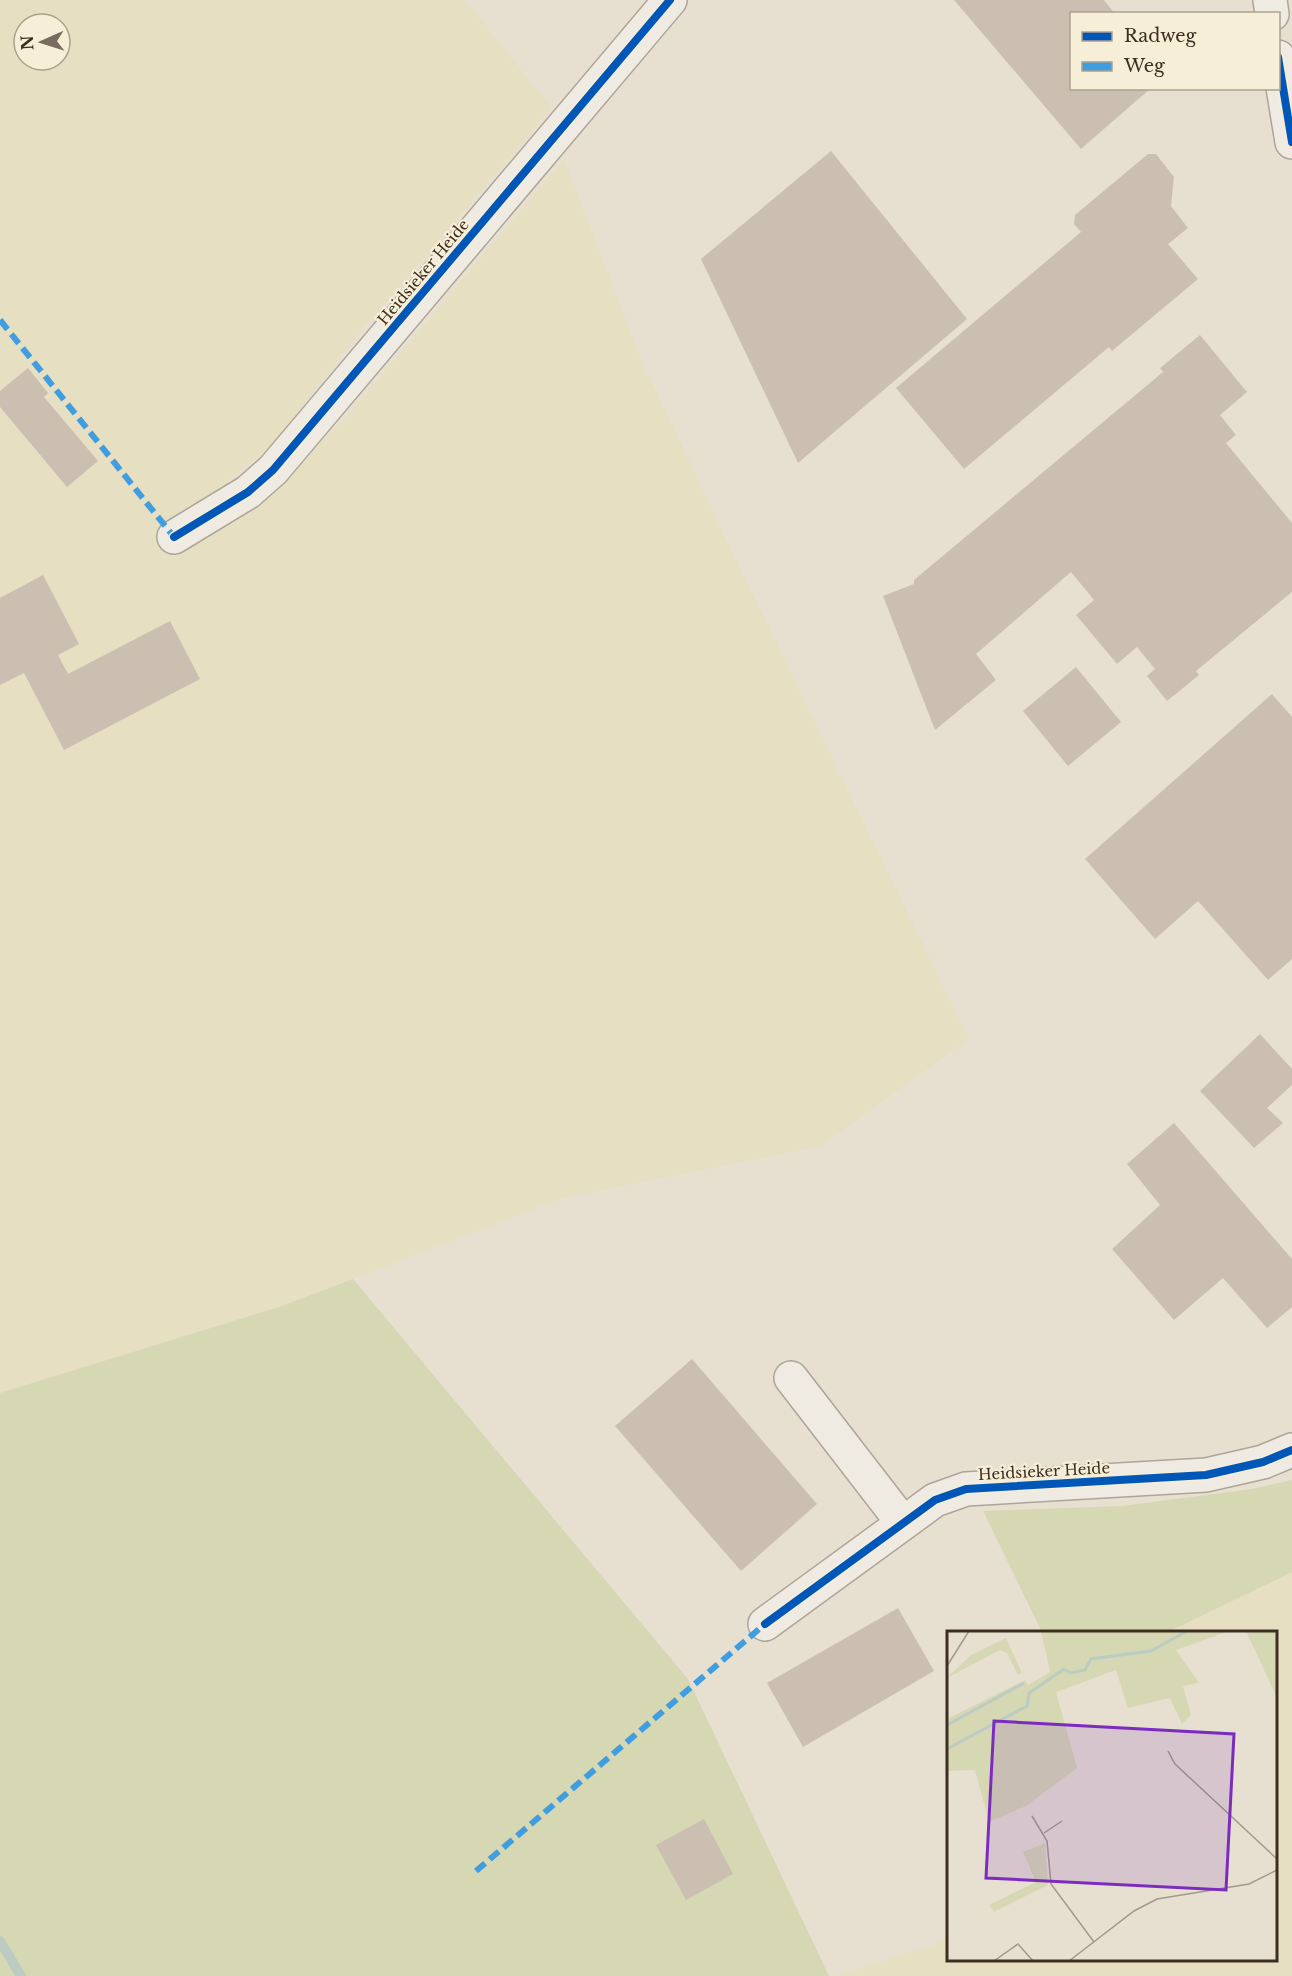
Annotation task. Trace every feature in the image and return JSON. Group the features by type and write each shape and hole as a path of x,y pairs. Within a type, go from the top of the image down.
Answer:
{"street":[{"name":"Heidsieker Heide","path":"174,537 248,492 273,470 670,0"},
{"path":"1280,69 1292,142"},
{"path":"791,1378 903,1523"},
{"name":"Heidsieker Heide","path":"765,1624 934,1500 966,1489 1206,1475 1263,1462 1292,1450"}],"shaded area":[{"path":"0,0 465,0 552,108 352,342 272,445 180,521 268,495 346,417 564,159 641,359 969,1039 821,1146 563,1198 282,1306 0,1393"},
{"path":"1292,1572 1292,1976 835,1976 947,1940 947,1961 1277,1961 1277,1631 1170,1631"}],"green space":[{"path":"353,1279 688,1679 829,1976 0,1976 0,1393 282,1306"},
{"path":"1292,1480 1292,1572 1170,1631 1042,1631 983,1511 1122,1506 1252,1489"}],"building":[{"path":"954,0 1104,0 1113,12 1070,12 1070,90 1149,90 1081,149"},
{"path":"831,151 967,319 798,463 701,259"},
{"path":"1148,154 1156,154 1174,177 1171,206 1188,228 1168,244 1198,279 1112,351 1109,347 964,469 896,388 1081,232 1074,224 1075,215"},
{"path":"1200,335 1247,392 1220,415 1236,435 1226,443 1292,523 1292,592 1196,671 1199,675 1167,701 1147,676 1155,669 1137,647 1117,664 1076,615 1094,600 1071,572 976,654 996,680 935,730 883,596 914,584 914,580 1163,372 1160,368"},
{"path":"28,368 48,393 44,397 98,461 67,487 0,407 0,391"},
{"path":"43,575 79,644 58,655 68,674 170,621 200,679 64,750 24,673 0,685 0,598"},
{"path":"1076,667 1121,722 1068,766 1023,711"},
{"path":"1272,694 1292,717 1292,959 1268,980 1198,901 1155,939 1085,859"},
{"path":"1260,1034 1292,1069 1292,1085 1267,1108 1283,1123 1254,1148 1200,1091"},
{"path":"1174,1123 1292,1259 1292,1307 1267,1328 1223,1278 1174,1320 1112,1249 1160,1205 1127,1164"},
{"path":"692,1359 817,1504 741,1571 615,1426"},
{"path":"898,1608 934,1671 803,1747 767,1683"},
{"path":"704,1819 733,1874 686,1900 656,1845"}],"waterway":[{"path":"0,1941 21,1976"}],"marked path":[{"path":"0,320 174,537"},
{"path":"476,1871 765,1624"}],"cycle path":[{"path":"174,537 248,492 273,470 670,0"},
{"path":"1280,69 1292,142"},
{"path":"765,1624 935,1500 966,1489 1206,1475 1263,1462 1292,1450"}]}
